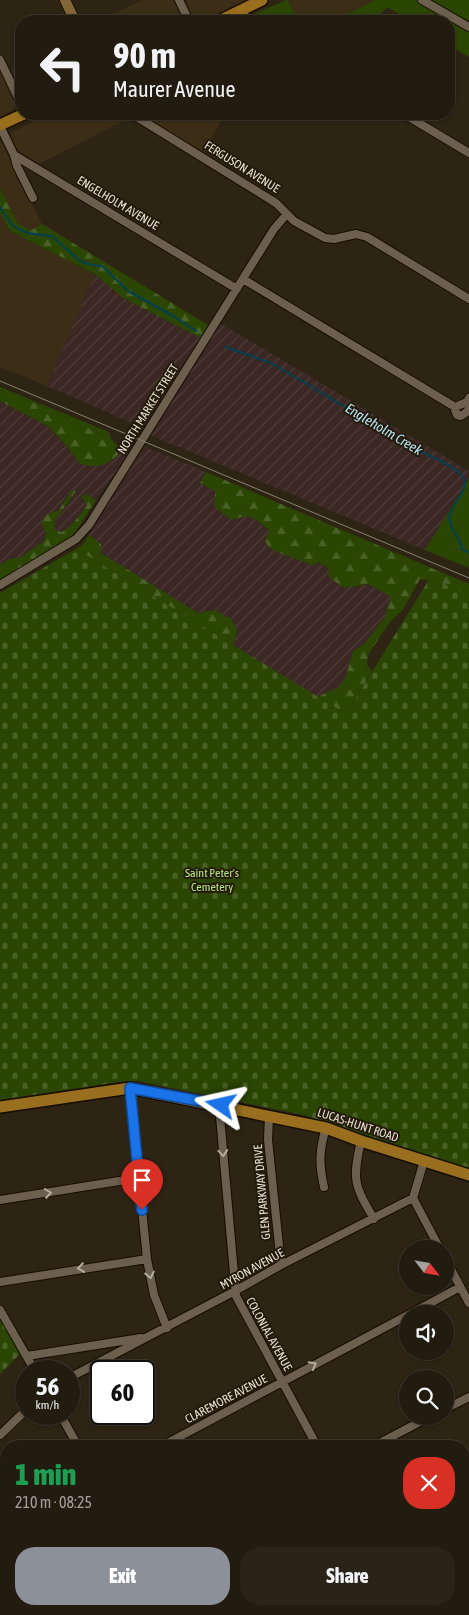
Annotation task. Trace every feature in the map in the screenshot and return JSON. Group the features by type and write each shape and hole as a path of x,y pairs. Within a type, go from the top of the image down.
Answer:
{"main road":[{"path":"232,15 262,0"},
{"path":"0,126 15,118"},
{"name":"LUCAS-HUNT ROAD","path":"0,1107 130,1088 326,1128 469,1175"}],"street":[{"path":"65,0 72,15"},
{"path":"179,0 186,15"},
{"path":"422,0 448,15"},
{"path":"238,12 243,15"},
{"path":"455,19 469,27"},
{"path":"0,60 15,91"},
{"name":"FERGUSON AVENUE","path":"142,120 276,202 294,221 325,238 334,239 356,234 367,237 469,299"},
{"path":"414,120 469,153"},
{"path":"0,126 33,198"},
{"name":"ENGELHOLM AVENUE","path":"14,155 237,289"},
{"name":"NORTH MARKET STREET","path":"0,584 76,539 89,525 274,229 286,214"},
{"path":"243,279 462,403"},
{"path":"130,1088 147,1259 154,1295 167,1328"},
{"name":"COLONIAL AVENUE","path":"219,1105 236,1296 314,1440"},
{"name":"GLEN PARKWAY DRIVE","path":"269,1116 268,1140 281,1265"},
{"path":"324,1187 319,1166 321,1142 326,1128"},
{"path":"361,1141 355,1165 355,1180 360,1195 374,1219"},
{"path":"424,1161 413,1198 435,1240"},
{"path":"0,1200 138,1178"},
{"name":"MYRON AVENUE","path":"80,1372 235,1292 281,1265 413,1198"},
{"path":"0,1282 147,1259"},
{"path":"454,1275 469,1304"},
{"name":"CLAREMORE AVENUE","path":"426,1305 460,1287"},
{"path":"0,1310 29,1360"},
{"name":"CLAREMORE AVENUE","path":"173,1440 399,1319"},
{"path":"27,1356 148,1337"},
{"path":"454,1404 469,1397"},
{"path":"0,1436 15,1421"},
{"path":"66,1425 75,1440"},
{"path":"385,1440 414,1425"}],"shaded area":[{"path":"142,0 174,0 181,15 111,15"},
{"path":"186,0 249,0 217,15 192,15"},
{"path":"288,0 375,0 344,15 295,15"},
{"path":"0,67 15,99 15,106 12,111 0,117"},
{"path":"15,69 15,80 11,71"},
{"path":"37,120 125,120 39,164 19,151 11,140 10,133"},
{"path":"147,120 222,120 201,153"},
{"path":"0,141 42,224 31,230 18,224 0,189"},
{"path":"0,213 10,231 95,274 47,386 0,367"},
{"path":"95,274 123,298 201,338 143,428 47,386"},
{"path":"220,323 469,471 469,478 425,550 150,435"},
{"path":"0,401 48,426 66,445 80,464 114,460 122,450 129,453 96,500 86,494 83,501 87,505 69,528 62,532 55,530 54,522 72,498 67,495 58,511 48,514 44,541 21,557 9,559 0,565"},
{"path":"144,446 206,472 200,483 215,491 244,516 253,518 269,531 357,587 368,584 392,597 385,617 364,644 353,651 345,679 337,689 318,697 233,645 237,630 215,610 198,613 101,553 89,535"}],"green space":[{"path":"288,0 295,15 254,15"},
{"path":"375,0 469,0 469,57 455,49 455,15 401,15 387,7 380,15 344,15"},
{"path":"0,189 18,224 31,230 42,224 208,325 201,338 123,298 95,274 10,231 0,213"},
{"path":"0,387 109,432 111,439 40,405 0,390"},
{"path":"0,390 40,405 111,439 122,450 108,463 98,466 80,464 66,445 48,426 0,401"},
{"path":"206,472 469,584 469,601 429,580 420,579 402,611 389,623 368,655 367,665 372,671 346,714 318,697 337,689 345,679 353,651 364,644 385,617 391,597 368,584 344,588 329,577 328,568 319,562 312,565 272,550 265,542 269,530 259,522 248,517 232,520 215,507 215,491 200,483"},
{"path":"469,478 469,568 425,550"},
{"path":"72,490 76,491 54,522 55,530 62,532 78,517 87,505 81,496 86,494 96,500 74,534 65,542 0,580 0,565 9,559 21,557 44,541 46,533 41,522 48,514 58,511"},
{"path":"89,535 101,544 101,553 198,613 215,610 231,619 237,630 233,645 76,549 83,544"},
{"name":"Saint Peter's Cemetery","path":"76,549 346,714 430,578 469,594 469,1169 304,1115 138,1081 126,1081 0,1100 0,593"},
{"path":"0,1316 21,1353 0,1374"}],"waterway":[{"name":"Engleholm Creek","path":"0,207 13,226 29,233 52,236 80,261 102,266 128,291 196,331"},
{"name":"Engleholm Creek","path":"226,347 271,363 394,437 457,471 465,483 449,519 462,549 469,553"}],"tram line":[{"path":"0,381 469,578"}],"route":[{"path":"142,1210 130,1088 221,1105"}]}
